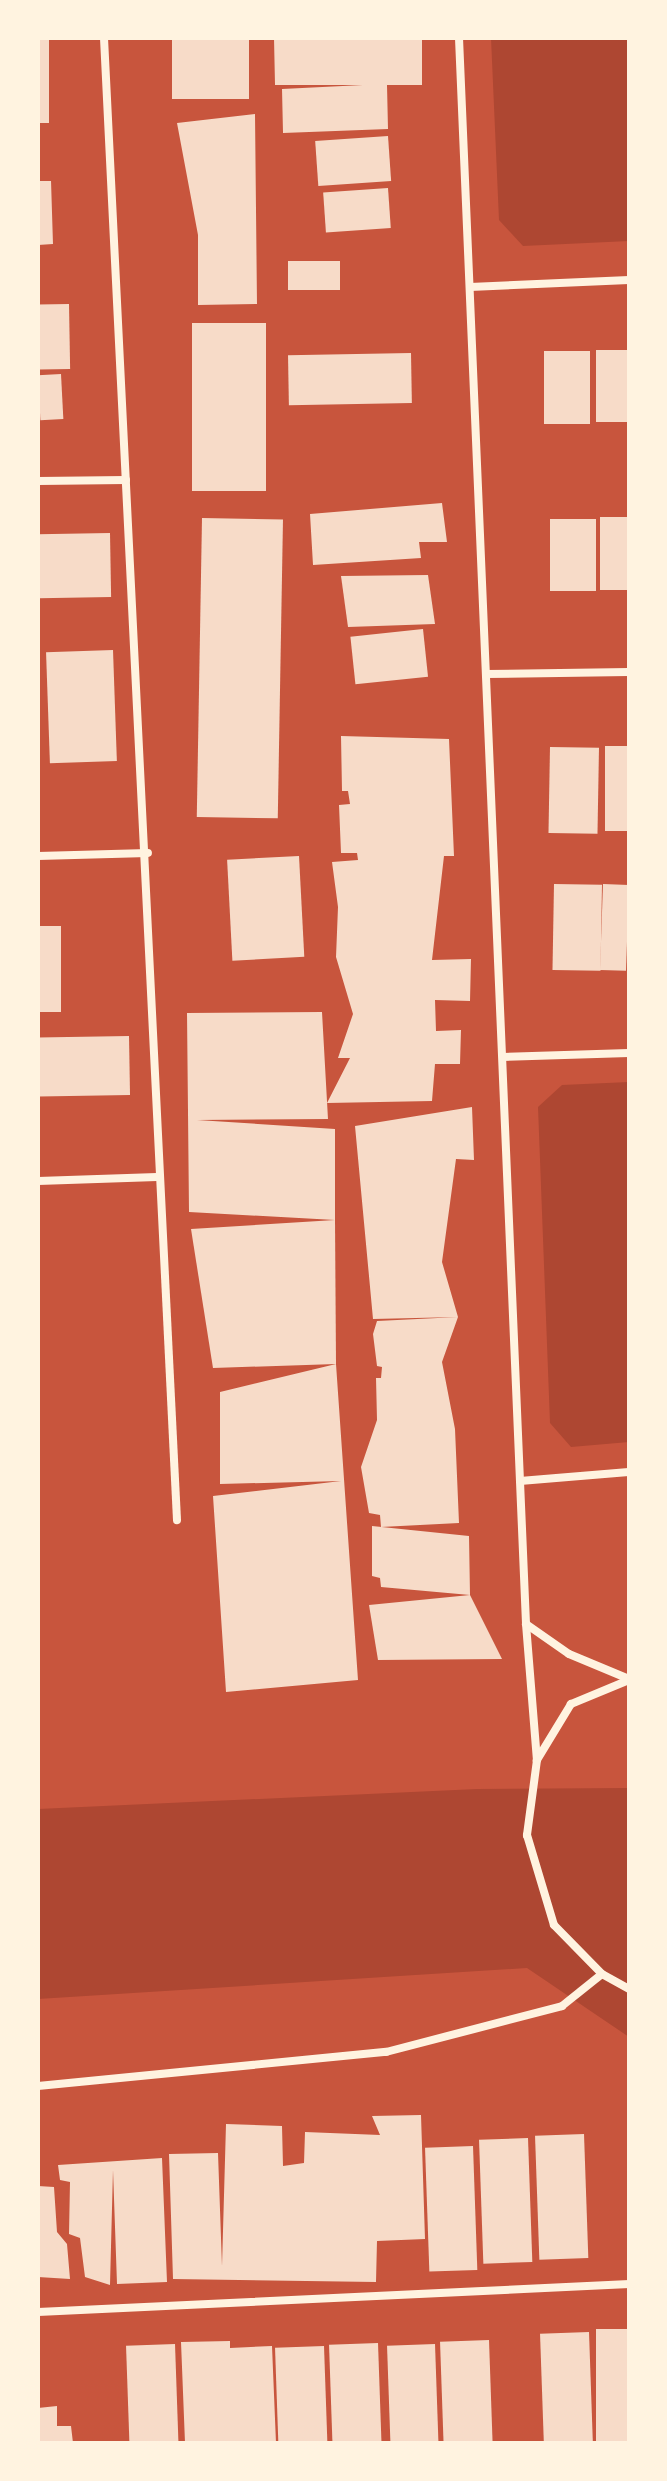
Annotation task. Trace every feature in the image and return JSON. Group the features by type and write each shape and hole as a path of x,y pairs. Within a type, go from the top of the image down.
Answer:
{"street":[{"path":"104,38 148,853 157,1177 177,1520"},
{"path":"459,38 526,1624 537,1760 527,1835 554,1925 602,1974 629,1989"},
{"path":"470,287 629,280"},
{"path":"38,481 126,480"},
{"path":"486,674 629,672"},
{"path":"38,856 148,853"},
{"path":"503,1057 629,1053"},
{"path":"38,1181 157,1177"},
{"path":"520,1481 629,1472"},
{"path":"526,1624 569,1654 629,1679"},
{"path":"537,1760 571,1704 629,1679"},
{"path":"38,2086 386,2052 562,2006 602,1974"},
{"path":"38,2312 629,2284"}],"shaded area":[{"path":"491,38 629,38 629,241 523,246 499,220"},
{"path":"629,1082 629,1442 571,1447 550,1423 538,1107 562,1085"},
{"path":"629,1788 629,2037 527,1968 38,1999 38,1809 477,1789"}],"building":[{"path":"38,38 49,38 49,123 38,123"},
{"path":"172,38 249,38 249,99 172,99"},
{"path":"274,38 422,38 422,85 387,85 388,129 283,133 282,89 363,85 275,85"},
{"path":"255,114 257,304 198,305 198,235 177,123"},
{"path":"388,136 391,181 318,186 315,141"},
{"path":"38,181 51,181 53,244 38,245"},
{"path":"388,188 391,228 326,232 323,193"},
{"path":"288,261 340,261 340,290 288,290"},
{"path":"69,304 70,369 39,370 38,305"},
{"path":"192,323 266,323 266,491 192,491"},
{"path":"596,350 629,350 629,422 596,422"},
{"path":"544,351 590,351 590,424 544,424"},
{"path":"411,353 412,403 289,405 288,355"},
{"path":"61,374 63,419 40,420 38,375"},
{"path":"442,503 447,542 419,542 421,558 313,565 310,514"},
{"path":"600,517 629,517 629,590 600,590"},
{"path":"202,518 283,519 278,818 197,817"},
{"path":"550,519 596,519 596,591 550,591"},
{"path":"110,533 111,597 39,598 38,534"},
{"path":"428,575 435,624 348,627 341,576"},
{"path":"423,629 428,677 355,684 350,637"},
{"path":"113,650 117,761 50,763 46,652"},
{"path":"341,736 449,739 454,856 444,856 432,960 471,959 470,1001 435,1000 436,1031 461,1030 460,1064 435,1064 432,1101 327,1103 350,1058 338,1058 353,1014 336,957 338,907 332,862 358,860 357,853 341,853 339,805 350,804 348,791 342,791"},
{"path":"605,746 629,746 629,831 605,831"},
{"path":"550,747 599,748 597,834 548,833"},
{"path":"299,856 304,957 232,961 227,860"},
{"path":"554,884 602,885 600,971 552,970"},
{"path":"603,884 629,885 626,971 600,970"},
{"path":"38,926 61,926 61,1012 38,1012"},
{"path":"322,1012 328,1119 197,1120 335,1129 335,1220 189,1212 187,1013"},
{"path":"129,1036 130,1095 39,1097 38,1038"},
{"path":"472,1107 474,1160 456,1159 442,1262 458,1317 373,1319 355,1126"},
{"path":"335,1220 336,1364 213,1368 191,1229"},
{"path":"458,1317 442,1362 455,1429 459,1523 381,1527 380,1515 369,1513 361,1467 377,1420 376,1378 381,1378 382,1367 377,1366 373,1334 377,1321"},
{"path":"336,1364 358,1680 226,1692 213,1496 341,1481 220,1484 220,1392"},
{"path":"372,1526 469,1536 470,1595 381,1587 380,1578 372,1576"},
{"path":"470,1595 502,1659 378,1660 369,1605"},
{"path":"421,2115 425,2239 377,2241 376,2282 173,2279 169,2154 218,2153 222,2266 226,2124 282,2126 283,2166 304,2163 305,2132 380,2135 372,2116"},
{"path":"584,2134 588,2258 539,2260 535,2136"},
{"path":"528,2138 532,2262 483,2264 479,2140"},
{"path":"473,2146 477,2270 429,2272 425,2148"},
{"path":"162,2158 167,2282 117,2284 113,2170 110,2285 85,2277 80,2238 69,2234 70,2182 60,2180 58,2165"},
{"path":"38,2186 54,2187 57,2232 67,2244 70,2279 38,2277"},
{"path":"596,2329 629,2329 629,2443 596,2443"},
{"path":"589,2332 593,2443 544,2443 540,2334"},
{"path":"489,2340 493,2443 444,2443 440,2342"},
{"path":"230,2341 230,2348 272,2346 276,2443 185,2443 181,2342"},
{"path":"378,2343 381,2443 332,2443 329,2345"},
{"path":"175,2344 178,2443 129,2443 126,2346"},
{"path":"435,2344 438,2443 390,2443 387,2346"},
{"path":"324,2346 327,2443 278,2443 275,2348"},
{"path":"57,2406 57,2426 71,2426 73,2443 38,2443 38,2408"}]}
